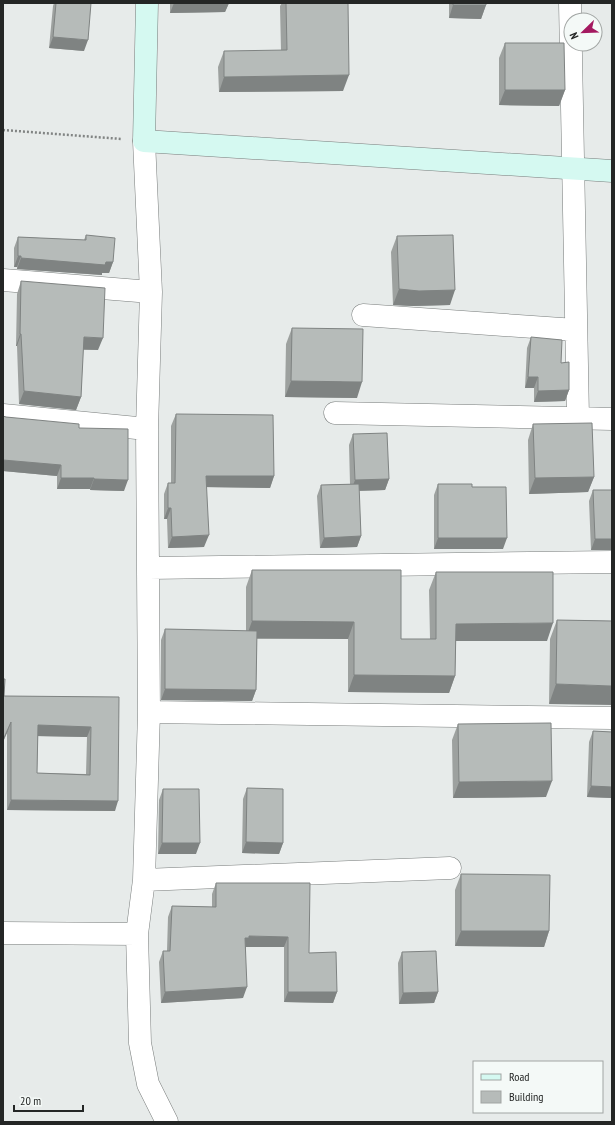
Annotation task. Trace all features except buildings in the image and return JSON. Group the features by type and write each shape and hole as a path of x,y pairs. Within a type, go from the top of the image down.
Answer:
{"street":[{"path":"147,3 144,141 151,292 147,429 149,712 144,880 137,934 140,1043 148,1084 167,1122"},
{"path":"570,3 578,418"},
{"path":"144,141 574,170 612,171"},
{"path":"3,280 151,292"},
{"path":"363,315 576,330"},
{"path":"335,413 612,419"},
{"path":"3,415 147,429"},
{"path":"149,568 612,562"},
{"path":"149,712 612,718"},
{"path":"144,880 450,868"},
{"path":"3,933 137,934"}],"path":[{"path":"3,130 144,141"}]}
